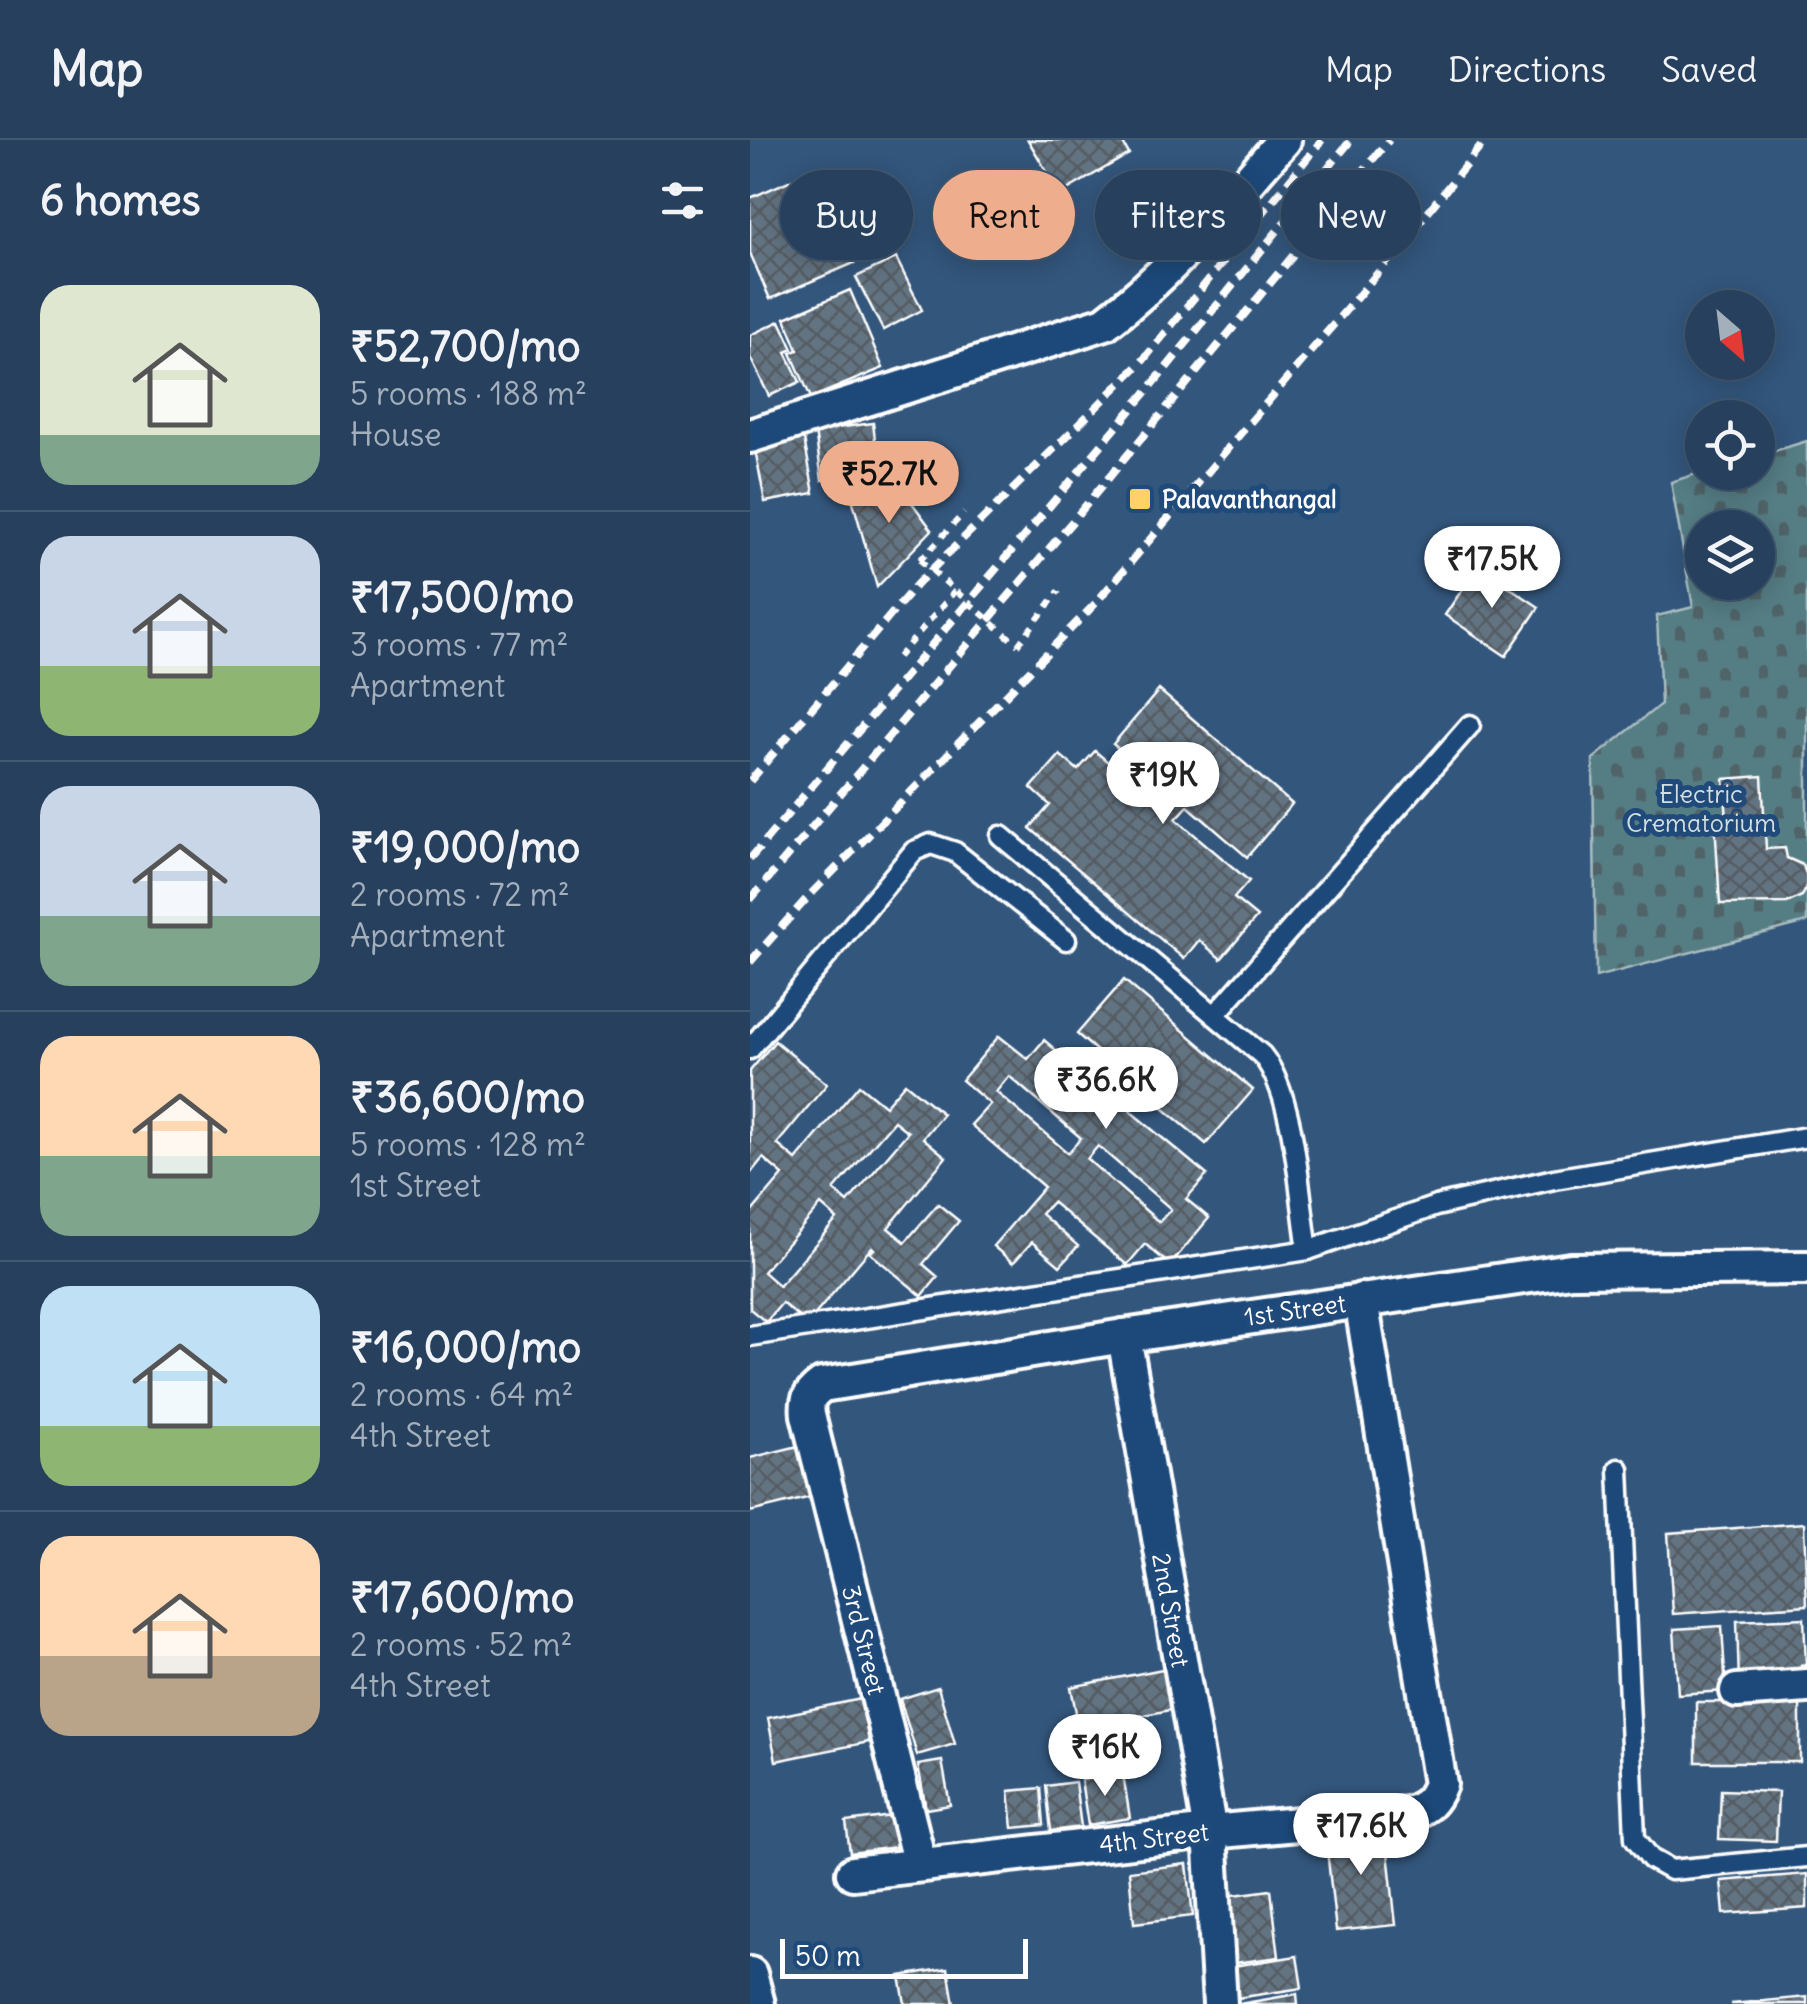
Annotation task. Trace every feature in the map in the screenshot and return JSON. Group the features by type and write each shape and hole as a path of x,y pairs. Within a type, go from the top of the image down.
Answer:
{"street":[{"path":"750,436 1106,323 1174,264 1284,140"},
{"name":"1st Street","path":"808,1415 806,1403 810,1394 822,1385 1361,1300 1571,1270 1807,1268"},
{"name":"4th Street","path":"853,1873 1210,1832 1408,1814 1424,1808 1434,1798 1440,1784 1361,1300"},
{"name":"2nd Street","path":"1124,1336 1210,1832 1220,2004"},
{"name":"3rd Street","path":"808,1415 920,1866"},
{"path":"1736,1691 1807,1686"},
{"path":"750,1974 758,2004"}],"lane":[{"path":"1215,1015 1470,725"},
{"path":"1001,836 1262,1055 1281,1086 1308,1250"},
{"path":"750,1049 914,851 931,844 955,852 1066,940"},
{"path":"750,1336 1308,1250 1436,1206 1554,1179 1807,1137"},
{"path":"1619,1468 1635,1838 1651,1859 1671,1870 1807,1857"}],"path":[{"path":"964,513 920,560 1018,645 1059,591"},
{"path":"898,657 956,591"}],"green space":[{"name":"Electric Crematorium","path":"1807,441 1807,922 1596,977 1593,759 1661,704 1657,616 1693,607 1692,600 1775,600 1775,510 1685,510 1685,562 1671,482 1685,477 1685,490 1775,490 1775,451"}],"building":[{"path":"1028,140 1121,140 1129,154 1095,170 1075,185 1075,170 1046,170"},
{"path":"780,185 780,260 854,263 770,299 750,253 750,198"},
{"path":"897,260 922,310 883,330 856,277"},
{"path":"850,290 883,368 811,398 791,353 798,350 785,318"},
{"path":"780,321 793,349 786,352 800,382 769,396 750,357 750,335"},
{"path":"873,423 879,472 822,480 815,431"},
{"path":"804,439 814,493 765,502 755,449"},
{"path":"891,474 932,530 877,587 852,498"},
{"path":"1478,566 1539,607 1506,656 1445,615"},
{"path":"1159,690 1292,804 1247,857 1188,806 1176,819 1249,881 1234,898 1257,917 1221,959 1199,940 1184,959 1030,828 1050,805 1031,788 1060,755 1078,770 1095,751 1160,806 1170,793 1113,744"},
{"path":"1762,776 1766,849 1785,848 1787,858 1803,865 1806,889 1802,896 1787,903 1720,904 1715,821 1727,820 1724,779"},
{"path":"1124,980 1253,1090 1206,1144 1145,1093 1130,1111 1207,1175 1186,1199 1209,1218 1170,1265 1145,1244 1127,1265 1052,1202 1041,1214 1078,1246 1060,1266 1032,1242 1013,1263 993,1246 1044,1187 971,1125 990,1104 962,1080 999,1036 1028,1059 1044,1040 1117,1102 1133,1082 1077,1034","holes":["1009,1076 1081,1138 1068,1153 996,1092","1098,1146 1171,1209 1159,1222 1087,1159"]},
{"path":"775,1041 827,1084 777,1144 796,1160 859,1085 885,1106 905,1083 943,1114 923,1138 946,1157 888,1228 905,1242 938,1204 959,1221 923,1264 938,1277 922,1296 870,1253 872,1247 807,1324 782,1303 766,1322 750,1309 750,1214 783,1175 763,1158 750,1174 750,1071","holes":["894,1121 908,1132 848,1202 834,1190","821,1205 837,1219 779,1286 763,1272"]},
{"path":"802,1445 815,1496 750,1512 750,1458"},
{"path":"1804,1523 1807,1605 1673,1614 1668,1533"},
{"path":"1804,1618 1806,1665 1801,1665 1801,1680 1739,1683 1737,1621"},
{"path":"1722,1626 1726,1691 1678,1694 1674,1629"},
{"path":"1178,1666 1185,1707 1079,1728 1071,1687"},
{"path":"938,1687 955,1744 917,1755 900,1699"},
{"path":"861,1699 869,1742 776,1761 768,1718"},
{"path":"1696,1702 1800,1702 1800,1762 1696,1762"},
{"path":"1135,1737 1139,1765 1078,1775 1074,1746"},
{"path":"942,1761 950,1805 926,1809 918,1765"},
{"path":"1123,1774 1130,1818 1088,1825 1081,1780"},
{"path":"1075,1782 1081,1827 1051,1831 1046,1786"},
{"path":"1041,1788 1044,1825 1013,1828 1009,1791"},
{"path":"1721,1790 1778,1792 1776,1841 1719,1839"},
{"path":"892,1816 894,1831 902,1830 904,1846 850,1853 846,1822"},
{"path":"1385,1825 1396,1925 1336,1931 1325,1832"},
{"path":"1187,1864 1193,1916 1134,1923 1129,1871"},
{"path":"1807,1874 1807,1908 1724,1914 1721,1881"},
{"path":"1271,1890 1279,1957 1227,1964 1218,1897"},
{"path":"1297,1956 1302,1988 1237,1998 1233,1966"},
{"path":"948,1968 954,2004 905,2004 900,1976"},
{"path":"1297,1994 1298,2004 1239,2004"},
{"path":"1807,1997 1807,2004 1731,2004"}],"railway":[{"path":"750,781 917,584 1141,363 1322,140"},
{"path":"750,859 1149,389 1351,140"},
{"path":"750,900 1082,510 1389,140"},
{"path":"750,962 809,896 1094,605 1486,140"}],"place":[{"name":"Palavanthangal","path":"1140,499"}]}
